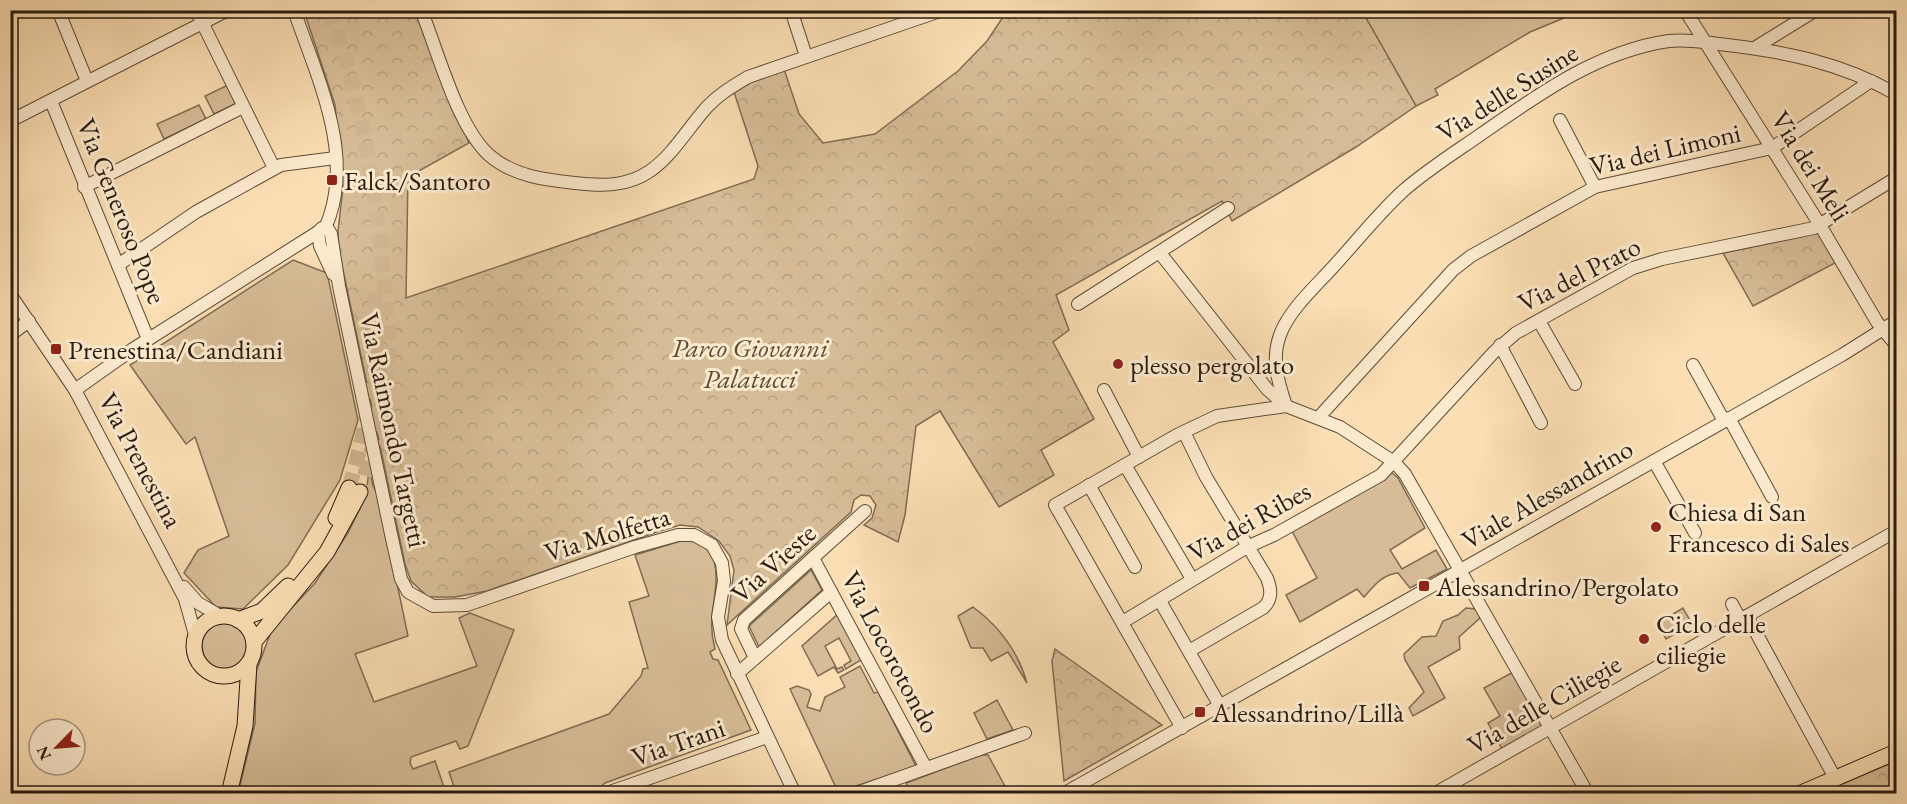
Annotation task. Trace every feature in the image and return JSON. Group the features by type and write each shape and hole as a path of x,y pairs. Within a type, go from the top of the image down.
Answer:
{"main road":[{"path":"229,794 246,722 249,663 254,642 327,552 355,490 299,574 262,611 238,620"},
{"path":"249,663 242,670 226,676 213,673 202,665 195,651 196,638 206,622 219,616 238,620 250,631 254,642"},
{"path":"226,676 237,690 246,722"},
{"path":"1798,794 1896,752"}],"street":[{"path":"58,10 87,81"},
{"path":"196,10 274,168"},
{"path":"10,121 228,10"},
{"path":"75,390 148,339 322,229 335,198 335,158 325,96 294,10"},
{"path":"421,10 471,132 489,154 513,170 531,177 554,181 616,185 637,178 665,159 720,94 748,77 943,10"},
{"path":"791,10 806,56"},
{"name":"Via dei Meli","path":"1686,10 1820,225 1877,322 1896,345"},
{"path":"1756,47 1816,10"},
{"name":"Via delle Susine","path":"1286,406 1275,363 1282,329 1316,286 1409,186 1523,105 1575,73 1630,49 1684,39 1756,47 1807,57 1871,81 1896,94"},
{"name":"Via dei Limoni","path":"1319,417 1461,263 1595,187 1772,148 1871,81"},
{"name":"Via Generoso Pope","path":"51,101 84,187 148,339"},
{"path":"84,187 243,107"},
{"path":"1560,120 1595,187"},
{"path":"118,265 196,212 274,168 281,165 335,158"},
{"name":"Via del Prato","path":"1394,462 1500,345 1615,277 1646,263 1820,225 1896,178"},
{"path":"1078,304 1228,208"},
{"name":"Via Raimondo Targetti","path":"322,229 331,234 328,253 339,286 402,583"},
{"path":"1160,253 1267,389 1286,406 1319,417 1394,462 1412,486 1587,794"},
{"name":"Via Prenestina","path":"10,294 75,390 188,605 196,638"},
{"path":"10,335 29,321"},
{"path":"1539,321 1575,384"},
{"name":"Viale Alessandrino","path":"1063,793 1460,571 1896,321"},
{"path":"1500,345 1541,423"},
{"path":"1693,365 1772,497"},
{"path":"1104,390 1139,457"},
{"path":"1182,728 1055,505 1184,432 1217,416 1286,406"},
{"path":"1184,432 1247,547 1268,580 1271,590 1269,602 1263,608 1190,651"},
{"path":"1654,461 1695,533"},
{"name":"Via dei Ribes","path":"1126,620 1247,547 1358,489 1394,462"},
{"path":"1125,465 1192,579"},
{"path":"1089,485 1135,567"},
{"name":"Via Vieste","path":"755,658 742,633 742,623 865,512"},
{"name":"Via delle Ciliegie","path":"1434,794 1896,531"},
{"name":"Via Molfetta","path":"402,583 410,595 425,604 441,607 462,606 635,547 678,535 697,536 712,545 722,563 724,580 718,617 719,632 795,794"},
{"name":"Via Locorotondo","path":"813,558 926,768"},
{"name":"Via Prenestina","path":"166,561 193,598 219,616"},
{"path":"737,674 831,592"},
{"path":"1160,601 1220,706"},
{"path":"1732,604 1744,617 1835,778"},
{"path":"854,794 1025,733"},
{"name":"Via Trani","path":"604,794 767,737"}],"green space":[{"name":"Parco Giovanni Palatucci","path":"304,11 416,11 469,143 408,177 406,298 754,179 758,166 733,89 784,69 799,114 823,143 875,134 958,71 987,41 1007,11 1362,11 1416,106 1356,147 1232,221 1222,201 1056,295 1069,330 1053,342 1094,419 1041,450 1054,475 999,507 940,411 916,426 905,515 898,542 864,525 872,518 876,505 870,496 861,495 854,500 851,512 727,625 734,570 730,556 719,541 698,527 680,525 487,591 455,597 428,597 411,581 405,564 339,251 338,231 343,188 335,105"},
{"path":"1362,11 1581,11 1530,32 1435,89 1438,95 1416,106"},
{"path":"228,85 237,103 214,114 205,96"},
{"path":"199,105 206,119 164,139 157,124"},
{"path":"1821,232 1837,262 1753,306 1723,253"},
{"path":"293,260 327,273 358,420 340,480 288,565 243,609 216,607 184,573 198,550 229,536 195,437 186,444 130,365"},
{"path":"369,469 373,486 379,497 408,636 355,654 374,702 477,666 459,618 470,613 514,630 468,746 460,749 456,741 411,757 410,763 413,769 435,761 446,793 238,794 255,723 256,672 272,629 315,583 348,533 366,496"},
{"path":"1392,473 1398,478 1425,528 1390,550 1402,569 1436,550 1447,569 1410,588 1398,573 1392,574 1378,582 1364,597 1357,589 1300,622 1286,595 1317,578 1292,531"},
{"path":"684,540 698,543 707,549 713,558 716,569 712,616 712,637 715,649 710,652 713,659 718,660 751,730 605,783 594,793 456,793 449,772 609,714 641,676 643,669 648,668 629,602 649,596 635,555"},
{"path":"811,570 822,590 759,647 749,626"},
{"path":"973,607 1000,631 1019,660 1027,683 1008,652 991,661 983,648 971,648 958,616"},
{"path":"1466,608 1476,609 1480,618 1459,637 1460,649 1428,667 1445,698 1413,716 1409,708 1424,692 1405,660 1404,654 1422,637 1436,636 1443,621 1458,615"},
{"path":"1683,608 1692,624 1666,639 1658,623"},
{"path":"838,614 861,660 846,669 844,665 851,661 839,638 825,646 837,669 842,667 844,670 838,673 834,667 818,676 802,646"},
{"path":"225,623 241,630 248,646 241,662 225,669 209,662 202,646 209,630"},
{"path":"1055,649 1162,725 1064,781 1052,661"},
{"path":"860,666 874,693 878,692 916,766 838,792 790,689 797,686 809,690 811,694 807,707 820,711 825,697 845,687 840,677"},
{"path":"1513,672 1542,724 1502,749 1488,723 1500,716 1484,688"},
{"path":"997,700 1013,730 987,739 974,713"},
{"path":"981,755 988,755 1006,788 1000,793 910,794 906,783"},
{"path":"1896,761 1896,788 1887,792 1821,793"}],"tunnel":[{"path":"328,10 348,69 363,128 377,218 387,308 388,352 383,399 360,492"},
{"path":"349,488 363,436 372,388 376,339 374,286"}],"place":[{"name":"Falck/Santoro","path":"332,180"},
{"name":"Prenestina/Candiani","path":"56,349"},
{"name":"plesso pergolato","path":"1118,364"},
{"name":"Chiesa di San Francesco di Sales","path":"1656,527"},
{"name":"Alessandrino/Pergolato","path":"1424,586"},
{"name":"Ciclo delle ciliegie","path":"1644,639"},
{"name":"Alessandrino/Lillà","path":"1200,712"}]}
